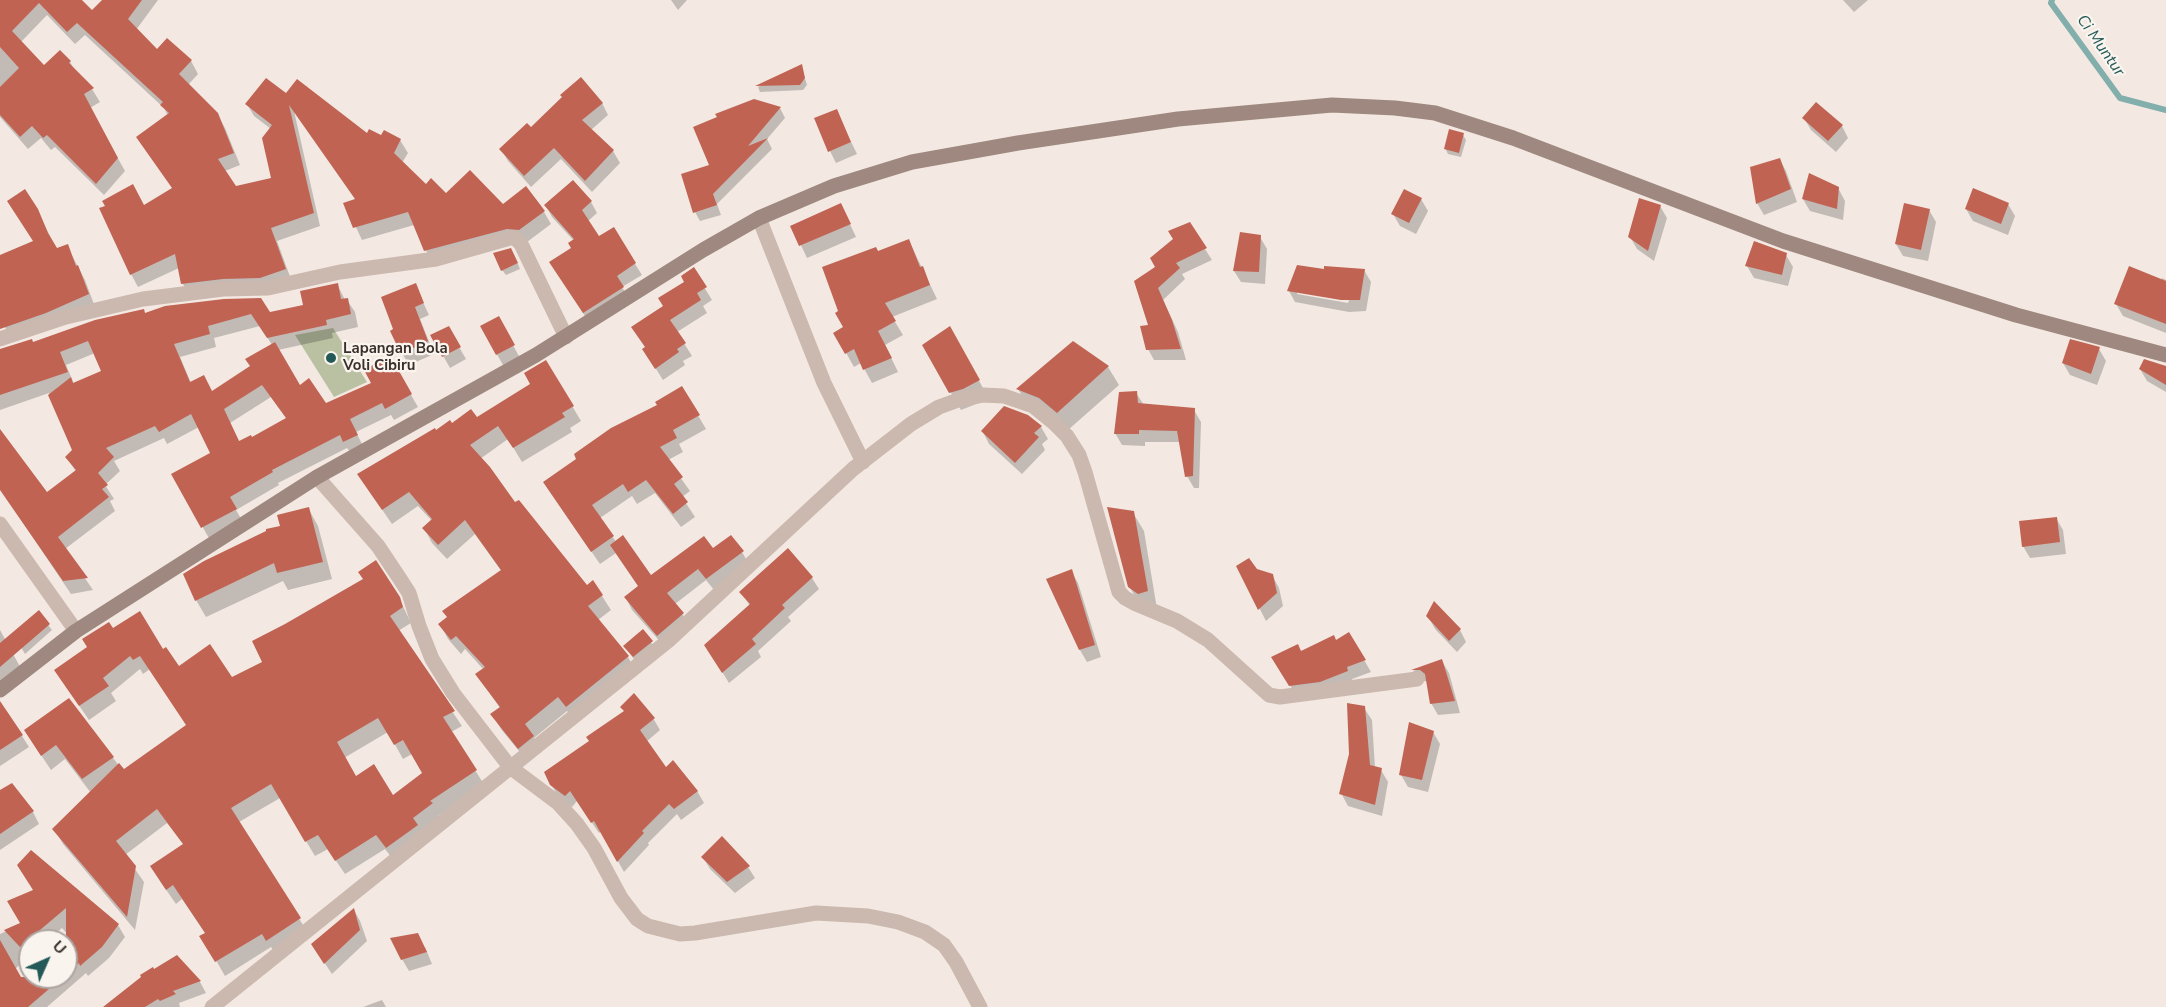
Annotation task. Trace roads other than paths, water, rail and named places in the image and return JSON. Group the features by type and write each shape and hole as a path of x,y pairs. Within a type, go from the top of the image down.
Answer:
{"main road":[{"path":"0,690 76,631 317,477 537,355 759,218 834,186 912,162 1008,145 1178,119 1332,105 1395,108 1435,113 1513,138 1782,241 2016,315 2166,355"}],"street":[{"path":"759,218 824,383 863,462"},
{"path":"0,339 57,319 143,299 223,290 268,288 340,272 446,257 510,238 515,238 521,244 566,337"},
{"path":"212,1007 668,641 863,462 911,424 939,408 962,399 983,395 1004,396 1033,406 1054,423 1079,455 1119,592 1125,598 1192,629 1208,640 1263,691 1275,697 1417,680"},
{"path":"317,477 378,546 409,593 425,642 443,678 510,767 558,803 586,835 636,919 648,926 680,934 793,916 841,913 868,915 898,922 925,932 944,945 956,962 980,1007"},
{"path":"0,524 76,631"}],"waterway":[{"name":"Ci Muntur","path":"2052,0 2051,3 2120,98 2166,110"}],"place":[{"name":"Lapangan Bola Voli Cibiru","path":"331,358"}]}
